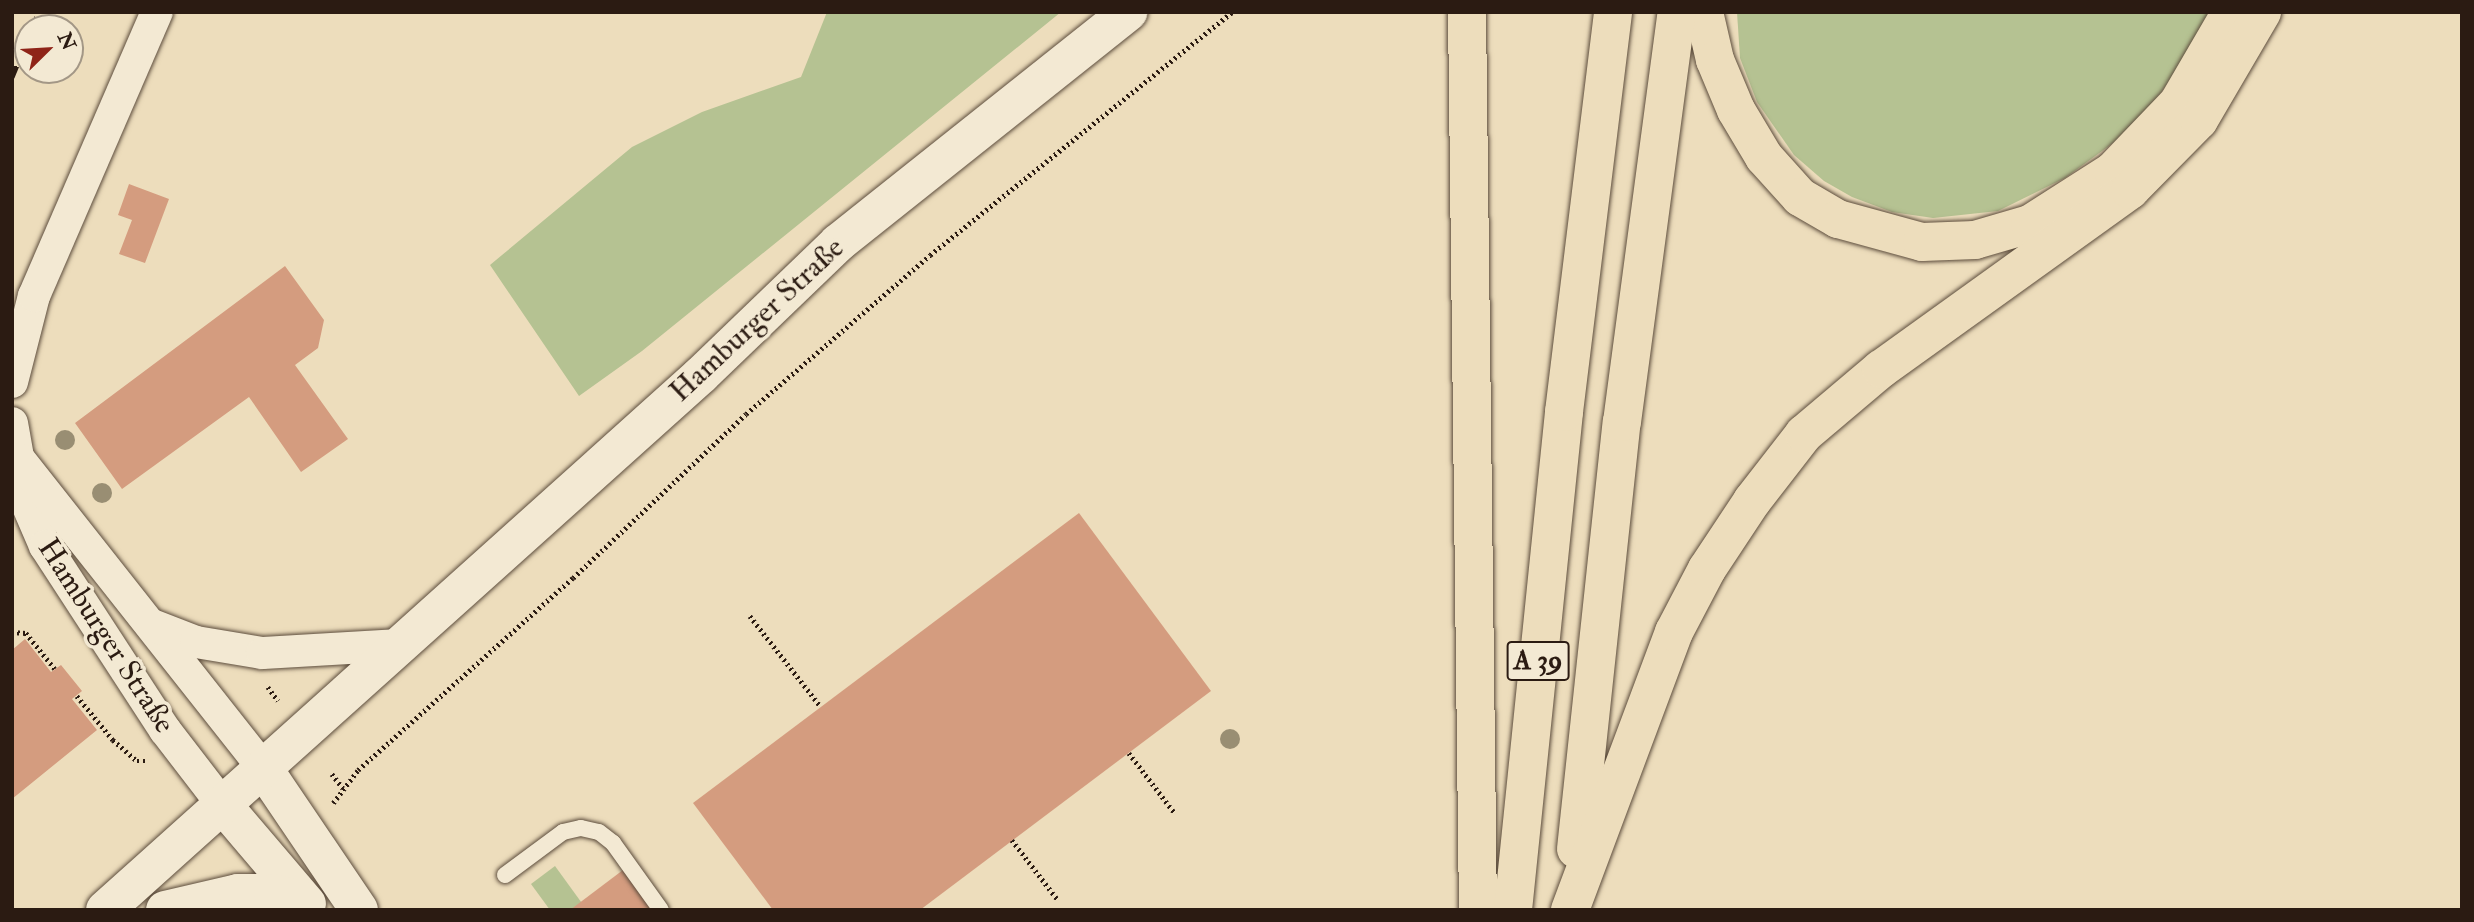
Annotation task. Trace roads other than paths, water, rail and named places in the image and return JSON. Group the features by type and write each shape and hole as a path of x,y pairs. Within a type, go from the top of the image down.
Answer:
{"highway":[{"path":"1467,12 1478,910"},
{"name":"A 39","path":"1513,910 1564,412 1613,12"},
{"name":"A 39","path":"1570,910 1622,422 1677,12"},
{"path":"1704,12 1715,60 1736,110 1764,157 1800,197 1838,219 1922,243 1975,240 2029,224 2113,171 2178,103 2231,12"},
{"path":"1570,910 1674,632 1707,569 1752,501 1804,434 1881,369 2130,190 2199,120 2262,12"}],"main road":[{"name":"Hamburger Straße","path":"105,910 701,375 838,243 1128,12"},
{"path":"263,768 359,910"},
{"path":"222,804 307,905"},
{"path":"165,910 238,893 307,905"}],"street":[{"path":"12,382 34,296 157,12"},
{"name":"Hamburger Straße","path":"12,423 26,502 45,546 165,730 222,804"},
{"name":"Hamburger Straße","path":"16,455 263,768"},
{"name":"Hamburger Straße","path":"150,625 196,642 262,653 401,645"}],"lane":[{"path":"505,875 563,832 581,828 599,832 634,869 661,910"}],"railway":[{"path":"12,77 14,72"}]}
